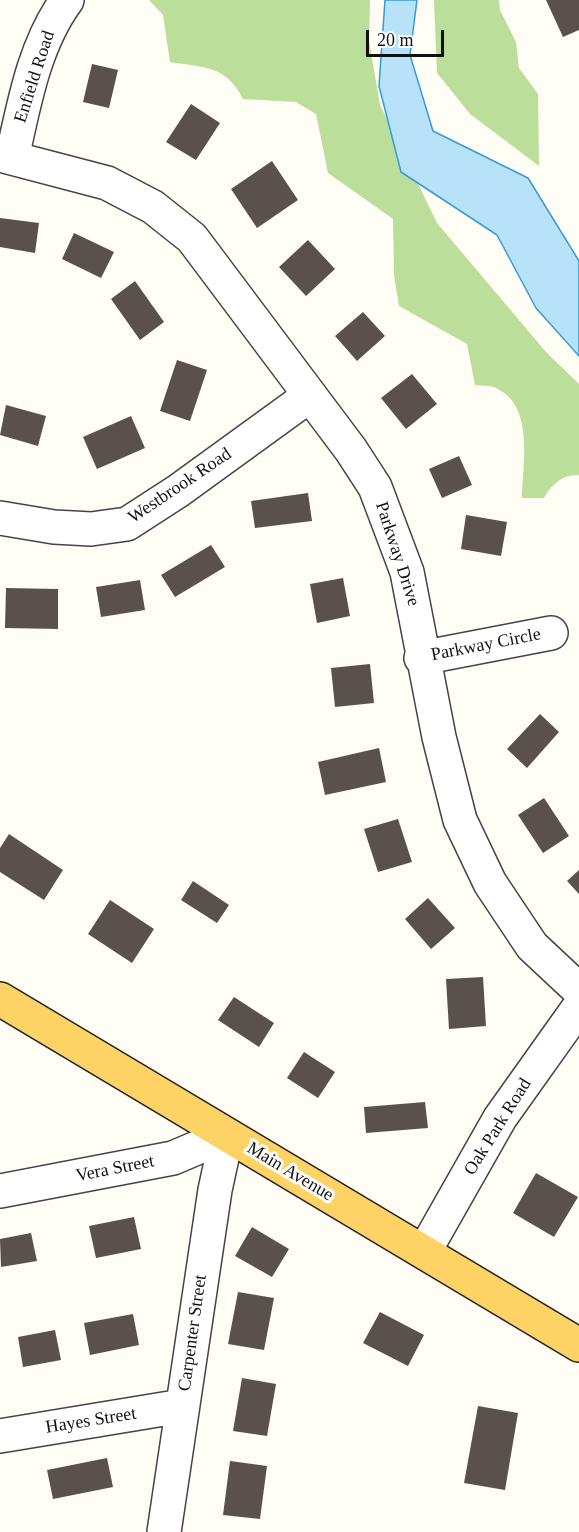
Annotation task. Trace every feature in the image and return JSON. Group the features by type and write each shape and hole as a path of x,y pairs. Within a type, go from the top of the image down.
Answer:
{"main road":[{"name":"Main Avenue","path":"0,999 579,1345"}],"street":[{"name":"Enfield Road","path":"6,157 40,53 67,0"},
{"name":"Parkway Drive","path":"6,157 107,183 153,207 192,238 351,450 375,487 407,572 421,639 422,658 451,791 468,837 490,883 532,946 579,990"},
{"name":"Westbrook Road","path":"0,518 54,527 91,529 127,524 178,491 309,396"},
{"name":"Parkway Circle","path":"422,658 551,633"},
{"name":"Oak Park Road","path":"424,1252 500,1118 579,1007"},
{"name":"Vera Street","path":"0,1191 173,1158 227,1135"},
{"name":"Carpenter Street","path":"164,1532 215,1190 227,1135"},
{"name":"Hayes Street","path":"0,1436 182,1406"}],"green space":[{"path":"149,0 370,0 369,41 380,105 437,223 546,352 579,384 579,475 568,476 558,481 544,498 522,498 524,438 517,409 498,389 475,385 467,344 399,306 394,275 393,219 328,173 316,114 296,102 243,99 237,88 222,74 203,67 170,62 163,15"},
{"path":"434,0 499,0 500,10 516,42 519,68 538,94 539,166 470,114 437,73"}],"water":[{"path":"385,0 417,0 410,55 433,131 528,178 579,261 579,356 536,308 497,235 401,172 379,86"}],"building":[{"path":"546,0 579,0 579,30 563,37"},
{"path":"92,64 118,70 109,108 83,102"},
{"path":"191,104 220,123 196,160 166,142"},
{"path":"272,161 298,200 257,228 231,189"},
{"path":"0,218 39,223 35,253 0,247"},
{"path":"74,233 114,252 101,278 62,259"},
{"path":"308,240 335,269 306,296 279,267"},
{"path":"135,281 164,322 140,340 111,299"},
{"path":"363,312 385,336 357,361 335,336"},
{"path":"177,360 207,370 190,421 160,411"},
{"path":"412,374 437,404 406,429 381,398"},
{"path":"6,405 46,416 38,446 0,435"},
{"path":"131,416 145,448 97,469 83,437"},
{"path":"459,456 472,485 442,498 429,469"},
{"path":"308,493 312,521 255,528 251,501"},
{"path":"466,515 507,522 501,556 461,549"},
{"path":"211,545 225,567 175,597 161,575"},
{"path":"343,578 350,616 317,623 310,584"},
{"path":"140,580 145,610 101,617 96,587"},
{"path":"6,588 58,589 58,629 5,628"},
{"path":"370,664 374,703 335,707 331,668"},
{"path":"540,714 559,732 527,768 507,749"},
{"path":"379,748 386,782 325,795 318,762"},
{"path":"544,798 569,836 543,853 518,815"},
{"path":"398,819 412,862 378,872 364,829"},
{"path":"9,834 63,870 44,900 0,872 0,848"},
{"path":"579,870 579,894 567,881"},
{"path":"193,881 229,905 217,923 181,900"},
{"path":"428,898 455,928 431,949 405,919"},
{"path":"110,900 154,929 132,963 88,934"},
{"path":"483,977 486,1026 449,1029 446,979"},
{"path":"234,997 274,1023 259,1047 218,1020"},
{"path":"304,1052 335,1072 318,1098 287,1078"},
{"path":"425,1102 428,1128 366,1133 364,1107"},
{"path":"536,1173 578,1197 554,1237 513,1213"},
{"path":"134,1217 141,1249 96,1258 89,1226"},
{"path":"252,1227 289,1249 272,1277 235,1256"},
{"path":"31,1233 37,1261 1,1267 0,1239"},
{"path":"238,1292 274,1298 264,1350 228,1344"},
{"path":"380,1312 424,1335 408,1366 363,1343"},
{"path":"133,1314 139,1345 90,1355 84,1323"},
{"path":"55,1330 61,1360 23,1367 18,1337"},
{"path":"242,1378 276,1384 267,1436 233,1431"},
{"path":"478,1406 518,1413 505,1490 464,1483"},
{"path":"107,1458 113,1487 53,1499 47,1470"},
{"path":"230,1461 267,1466 260,1519 223,1515"}]}
